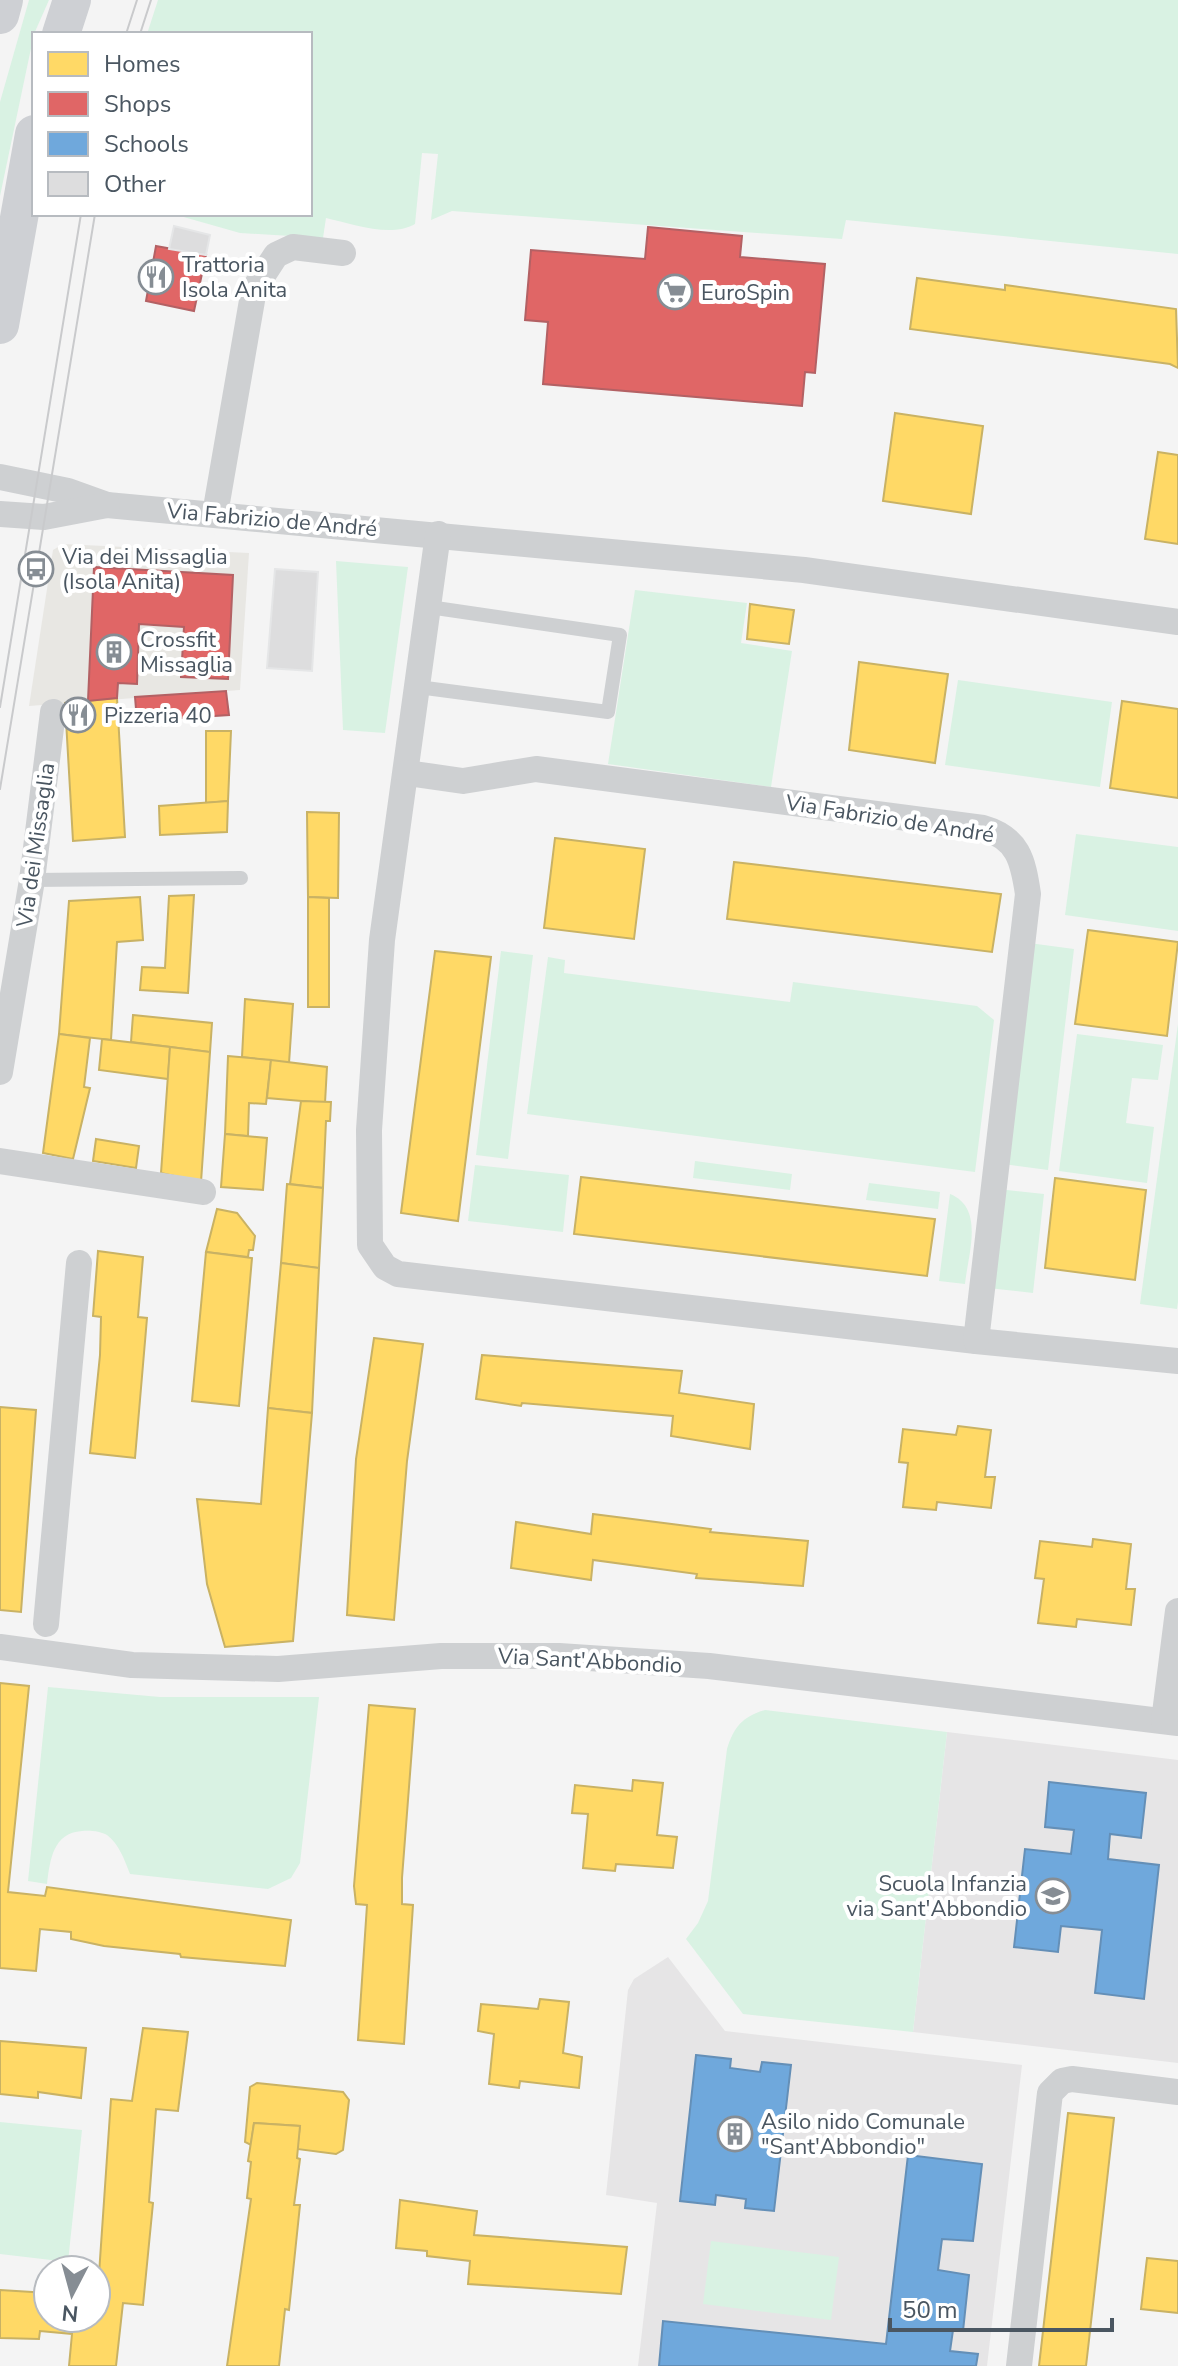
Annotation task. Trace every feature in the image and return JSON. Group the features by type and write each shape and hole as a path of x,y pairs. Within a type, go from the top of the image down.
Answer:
{"main road":[{"path":"0,15 4,0"},
{"path":"62,32 72,0"},
{"path":"0,325 32,145"}],"street":[{"path":"215,514 254,289 276,255 293,247 343,253"},
{"name":"Via Fabrizio de André","path":"0,477 68,491 107,505 804,570 1178,622"},
{"name":"Via Fabrizio de André","path":"0,514 44,517 107,505"},
{"path":"438,534 407,773 392,849 382,940 369,1130 370,1245 385,1267 414,1276 976,1341 1178,1361"},
{"name":"Via dei Missaglia","path":"0,1072 32,880 53,712"},
{"name":"Via Fabrizio de André","path":"407,773 463,781 536,769 983,828 1001,833 1017,848 1028,894 976,1341"},
{"path":"0,1161 203,1192"},
{"path":"46,1624 79,1263"},
{"path":"1171,1722 1178,1611"},
{"name":"Via Sant'Abbondio","path":"0,1647 132,1665 278,1669 441,1656 559,1656 709,1666 1171,1722"},
{"path":"1019,2366 1050,2093 1062,2081 1072,2079 1178,2092"}],"lane":[{"path":"418,687 608,712 620,635 429,607"},
{"path":"32,880 241,878"}],"shaded area":[{"path":"63,544 249,553 240,690 29,706 53,550"},
{"name":"Scuola Infanzia via Sant'Abbondio","path":"947,1732 1178,1760 1178,2063 913,2032"},
{"path":"668,1957 725,2031 1022,2065 987,2366 638,2366 657,2203 606,2195 628,1990 634,1979"}],"green space":[{"path":"29,0 49,0 35,32 32,32 0,196 0,102"},
{"path":"158,0 1178,0 1178,254 846,220 842,239 452,211 431,220 438,154 422,153 415,224 383,230 326,218 323,238 240,233 180,216 312,216 312,32 148,32"},
{"path":"336,561 408,567 385,733 343,730"},
{"path":"635,590 747,603 741,643 792,651 771,787 608,764"},
{"path":"958,680 1112,702 1100,787 945,765"},
{"path":"1076,834 1178,847 1178,931 1065,915"},
{"path":"1029,943 1074,949 1048,1170 1003,1164"},
{"path":"501,951 533,955 508,1159 476,1155"},
{"path":"548,957 565,960 564,973 790,1002 793,982 977,1006 994,1020 975,1172 527,1114"},
{"path":"1178,1024 1178,1302 1177,1309 1140,1304"},
{"path":"1077,1034 1163,1045 1158,1080 1132,1078 1126,1123 1154,1127 1147,1183 1059,1171"},
{"path":"695,1161 792,1174 790,1190 693,1178"},
{"path":"475,1165 569,1175 563,1232 468,1221"},
{"path":"869,1183 940,1192 938,1209 866,1200"},
{"path":"998,1189 1044,1194 1033,1293 988,1288"},
{"path":"950,1194 968,1210 971,1221 965,1284 939,1281"},
{"path":"48,1687 160,1697 319,1697 300,1863 291,1878 268,1889 130,1874 111,1839 102,1833 88,1831 72,1833 59,1842 52,1857 47,1884 28,1881"},
{"path":"765,1710 947,1732 913,2032 743,2014 686,1939 708,1901 727,1749 740,1724"},
{"path":"0,2122 82,2130 69,2254 32,2254 32,2258 0,2254"},
{"path":"711,2241 839,2257 831,2320 703,2304"}],"building: Homes":[{"path":"917,278 1005,290 1005,285 1176,309 1178,368 1170,364 910,329"},
{"path":"895,413 983,426 971,514 883,501"},
{"path":"1158,452 1178,455 1178,544 1145,539"},
{"path":"750,604 794,610 789,644 747,639"},
{"path":"859,662 948,674 935,763 849,750"},
{"path":"117,698 125,837 73,841 65,703"},
{"path":"1122,701 1178,709 1178,798 1110,788"},
{"path":"206,731 231,731 228,801 206,803"},
{"path":"228,801 227,832 160,835 159,806"},
{"path":"307,812 339,813 338,898 308,897"},
{"path":"555,838 645,849 634,939 544,928"},
{"path":"734,862 1001,894 992,952 727,919"},
{"path":"194,895 188,993 140,990 142,967 165,968 169,896"},
{"path":"140,897 143,940 117,942 111,1040 59,1034 69,901"},
{"path":"308,897 329,898 329,1007 308,1007"},
{"path":"1088,930 1178,942 1167,1036 1075,1024"},
{"path":"435,951 491,957 458,1221 401,1213"},
{"path":"245,999 293,1004 289,1063 242,1057"},
{"path":"133,1015 212,1023 210,1052 131,1042"},
{"path":"59,1034 90,1038 84,1087 90,1088 73,1159 43,1153"},
{"path":"102,1039 170,1047 168,1079 99,1070"},
{"path":"170,1047 210,1052 201,1182 161,1173"},
{"path":"228,1056 271,1060 266,1104 249,1103 248,1136 225,1134"},
{"path":"271,1060 327,1067 325,1103 267,1098"},
{"path":"301,1101 331,1102 330,1121 326,1121 323,1188 290,1184"},
{"path":"225,1134 267,1138 263,1190 221,1187"},
{"path":"96,1139 139,1146 136,1168 93,1161"},
{"path":"581,1177 935,1219 927,1276 574,1234"},
{"path":"1055,1178 1146,1190 1135,1280 1045,1268"},
{"path":"287,1184 323,1188 319,1268 281,1263"},
{"path":"217,1209 237,1213 255,1236 253,1250 249,1250 248,1257 206,1252"},
{"path":"98,1251 143,1257 138,1317 147,1318 135,1458 90,1453 100,1355 101,1317 93,1316"},
{"path":"206,1252 252,1258 239,1406 192,1401"},
{"path":"281,1263 319,1268 312,1413 268,1408"},
{"path":"374,1338 423,1344 407,1461 394,1620 347,1615 356,1459"},
{"path":"482,1355 682,1371 679,1393 754,1404 750,1449 671,1436 673,1416 522,1403 521,1406 476,1399"},
{"path":"0,1407 36,1410 21,1612 0,1610"},
{"path":"268,1408 312,1413 293,1641 225,1647 207,1584 197,1499 261,1504"},
{"path":"958,1426 991,1430 985,1477 995,1477 991,1508 937,1502 936,1510 903,1507 908,1463 899,1462 903,1429 956,1435"},
{"path":"593,1514 711,1529 710,1532 808,1541 803,1586 696,1578 697,1574 593,1560 591,1580 511,1568 516,1522 591,1534"},
{"path":"1093,1539 1131,1544 1126,1589 1135,1589 1131,1625 1077,1619 1076,1627 1038,1623 1044,1579 1035,1578 1040,1541 1092,1547"},
{"path":"0,1683 29,1686 8,1892 45,1896 47,1887 291,1920 285,1966 181,1957 180,1954 104,1946 71,1939 71,1932 40,1929 36,1971 0,1968"},
{"path":"369,1705 415,1709 402,1878 402,1904 413,1905 404,2044 358,2040 367,1905 356,1904 354,1886"},
{"path":"633,1780 663,1783 657,1835 677,1837 673,1868 616,1864 615,1871 583,1868 588,1814 572,1813 575,1785 632,1791"},
{"path":"540,1999 569,2002 563,2053 582,2057 579,2088 520,2081 519,2088 489,2084 494,2034 478,2031 481,2004 538,2009"},
{"path":"143,2028 188,2032 178,2111 156,2109 149,2202 153,2203 143,2305 123,2303 116,2366 69,2366 72,2334 112,2334 112,2254 100,2254 111,2099 132,2101"},
{"path":"0,2041 86,2048 81,2098 38,2092 38,2098 0,2094"},
{"path":"257,2083 343,2092 349,2100 343,2150 336,2154 297,2149 300,2126 254,2123 251,2145 245,2142 250,2087"},
{"path":"1068,2113 1114,2118 1089,2340 1086,2366 1039,2366"},
{"path":"254,2123 300,2126 297,2158 300,2159 294,2205 300,2205 289,2310 285,2309 279,2366 227,2366 251,2199 247,2198 251,2162 248,2161"},
{"path":"400,2200 477,2211 474,2235 627,2247 621,2294 468,2284 470,2261 427,2256 427,2251 396,2248"},
{"path":"1147,2258 1178,2261 1178,2313 1141,2309"},
{"path":"0,2290 32,2292 32,2334 40,2334 39,2339 0,2338"}],"building: Shops":[{"name":"EuroSpin","path":"648,227 742,236 740,257 825,264 815,373 805,372 802,406 543,384 548,322 525,320 531,250 645,259"},
{"path":"156,246 206,255 194,311 146,301"},
{"name":"Crossfit Missaglia","path":"94,567 233,575 228,679 181,677 184,627 139,624 137,684 118,683 117,698 88,701"},
{"path":"226,691 229,715 137,721 135,697"}],"building: Schools":[{"path":"1049,1782 1146,1793 1141,1838 1110,1834 1108,1859 1159,1865 1144,1999 1095,1993 1102,1930 1061,1926 1058,1952 1014,1947 1025,1849 1071,1854 1074,1830 1045,1827"},
{"name":"Asilo nido Comunale \"Sant'Abbondio\"","path":"696,2055 731,2059 730,2068 760,2072 762,2062 791,2065 774,2211 745,2208 746,2199 716,2195 715,2205 680,2201"},
{"path":"908,2155 982,2164 973,2241 942,2239 938,2270 969,2275 963,2331 953,2330 950,2351 978,2354 976,2366 659,2366 663,2321 886,2344"}],"building: Other":[{"path":"174,226 210,235 206,255 169,249"},
{"path":"275,569 318,572 312,671 267,668"}],"tram line":[{"path":"127,32 137,0"},
{"path":"141,32 151,0"},
{"path":"0,707 81,216"},
{"path":"0,789 95,216"}],"place":[{"name":"Trattoria Isola Anita","path":"156,277"},
{"name":"EuroSpin","path":"675,292"},
{"name":"Via dei Missaglia (Isola Anita)","path":"36,569"},
{"name":"Crossfit Missaglia","path":"114,652"},
{"name":"Pizzeria 40","path":"78,715"},
{"name":"Scuola Infanzia via Sant'Abbondio","path":"1053,1896"},
{"name":"Asilo nido Comunale \"Sant'Abbondio\"","path":"735,2134"}]}
